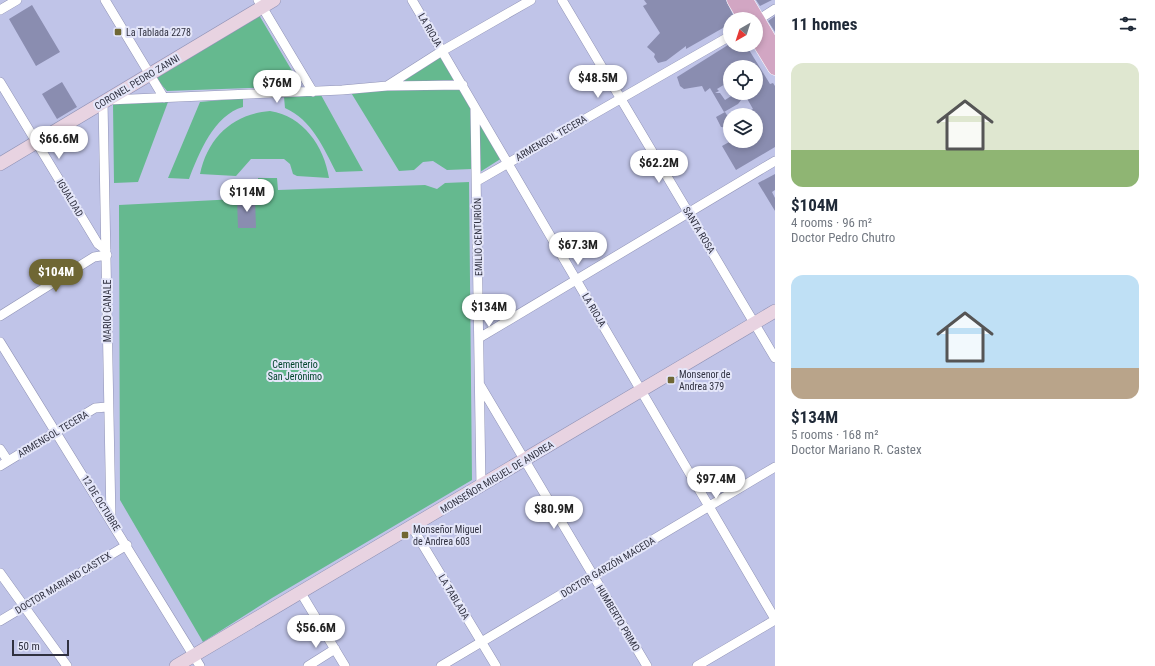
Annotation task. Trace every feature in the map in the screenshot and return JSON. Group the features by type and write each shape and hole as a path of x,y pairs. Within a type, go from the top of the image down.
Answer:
{"main road":[{"name":"CORONEL PEDRO ZANNI","path":"0,164 150,74 260,4 274,0"},
{"path":"734,0 745,12"},
{"path":"746,0 750,12"},
{"path":"763,33 775,49"},
{"path":"763,48 775,68"},
{"name":"MONSEÑOR MIGUEL DE ANDREA","path":"176,666 197,661 302,593 775,311"}],"street":[{"path":"0,10 17,0"},
{"path":"105,0 164,98"},
{"name":"LA RIOJA","path":"412,0 775,620"},
{"path":"387,86 442,51 531,0"},
{"name":"SANTA ROSA","path":"562,0 775,358"},
{"path":"260,4 313,92"},
{"path":"763,14 775,9"},
{"name":"ARMENGOL TECERA","path":"476,176 508,163 723,40"},
{"name":"IGUALDAD","path":"0,82 98,244 106,252"},
{"path":"105,101 313,92 387,86 462,85"},
{"name":"MARIO CANALE","path":"105,101 108,407 111,520"},
{"name":"EMILIO CENTURIÓN","path":"476,107 481,486"},
{"path":"479,338 775,161"},
{"path":"0,316 94,257 106,252"},
{"name":"12 DE OCTUBRE","path":"0,342 127,545 197,661"},
{"name":"HUMBERTO PRIMO","path":"480,383 524,460 647,666"},
{"name":"ARMENGOL TECERA","path":"4,464 96,408 108,407"},
{"path":"0,449 4,464"},
{"name":"DOCTOR GARZÓN MACEDA","path":"441,666 775,467"},
{"name":"LA TABLADA","path":"412,527 496,666"},
{"name":"DOCTOR MARIANO CASTEX","path":"0,621 127,545"},
{"path":"0,573 67,666"},
{"path":"302,593 345,666"},
{"path":"697,666 775,620"},
{"path":"308,666 335,649"}],"green space":[{"path":"259,15 301,86 167,91 155,77"},
{"path":"440,57 455,80 402,82"},
{"path":"461,88 473,108 472,169 447,170 433,161 423,162 414,170 399,171 350,91"},
{"path":"321,95 363,171 336,172 310,127 294,113 285,108 284,97"},
{"path":"243,98 243,107 233,111 224,118 209,136 189,179 168,178 200,102"},
{"path":"168,102 138,182 114,183 113,104"},
{"path":"270,111 282,114 292,119 310,134 322,155 329,178 297,176 293,174 290,164 284,159 251,159 236,176 200,174 209,149 224,130 234,122 245,117"},
{"path":"479,119 502,158 480,172"},
{"name":"Cementerio San Jerónimo","path":"258,178 277,178 278,190 425,185 437,189 445,183 469,182 472,480 272,598 203,642 120,500 119,205 258,198"}],"building":[{"path":"644,0 726,0 732,12 723,12 723,28 686,49 686,46 666,61 658,63 654,57 655,54 647,47 660,33 643,6 647,4"},
{"path":"756,0 772,0 760,6"},
{"path":"32,5 60,52 36,66 9,19"},
{"path":"775,16 775,32 768,21"},
{"path":"723,48 723,52 750,52 755,60 723,60 723,85 717,89 719,91 715,93 720,93 723,100 741,100 738,104 731,108 723,108 723,110 710,88 705,92 702,86 684,89 680,86 677,77"},
{"path":"763,73 770,84 773,83 775,86 775,147 736,170 723,148 763,148 763,108 752,108 748,100 763,100"},
{"path":"62,82 77,107 57,119 42,94"},
{"path":"723,113 723,127 721,127 716,117"},
{"path":"775,174 775,190 772,192 775,198 775,211 758,183"},
{"path":"255,198 256,228 238,228 237,199"}],"place":[{"name":"La Tablada 2278","path":"118,32"},
{"name":"Monsenor de Andrea 379","path":"671,380"},
{"name":"Monseñor Miguel de Andrea 603","path":"405,535"}]}
